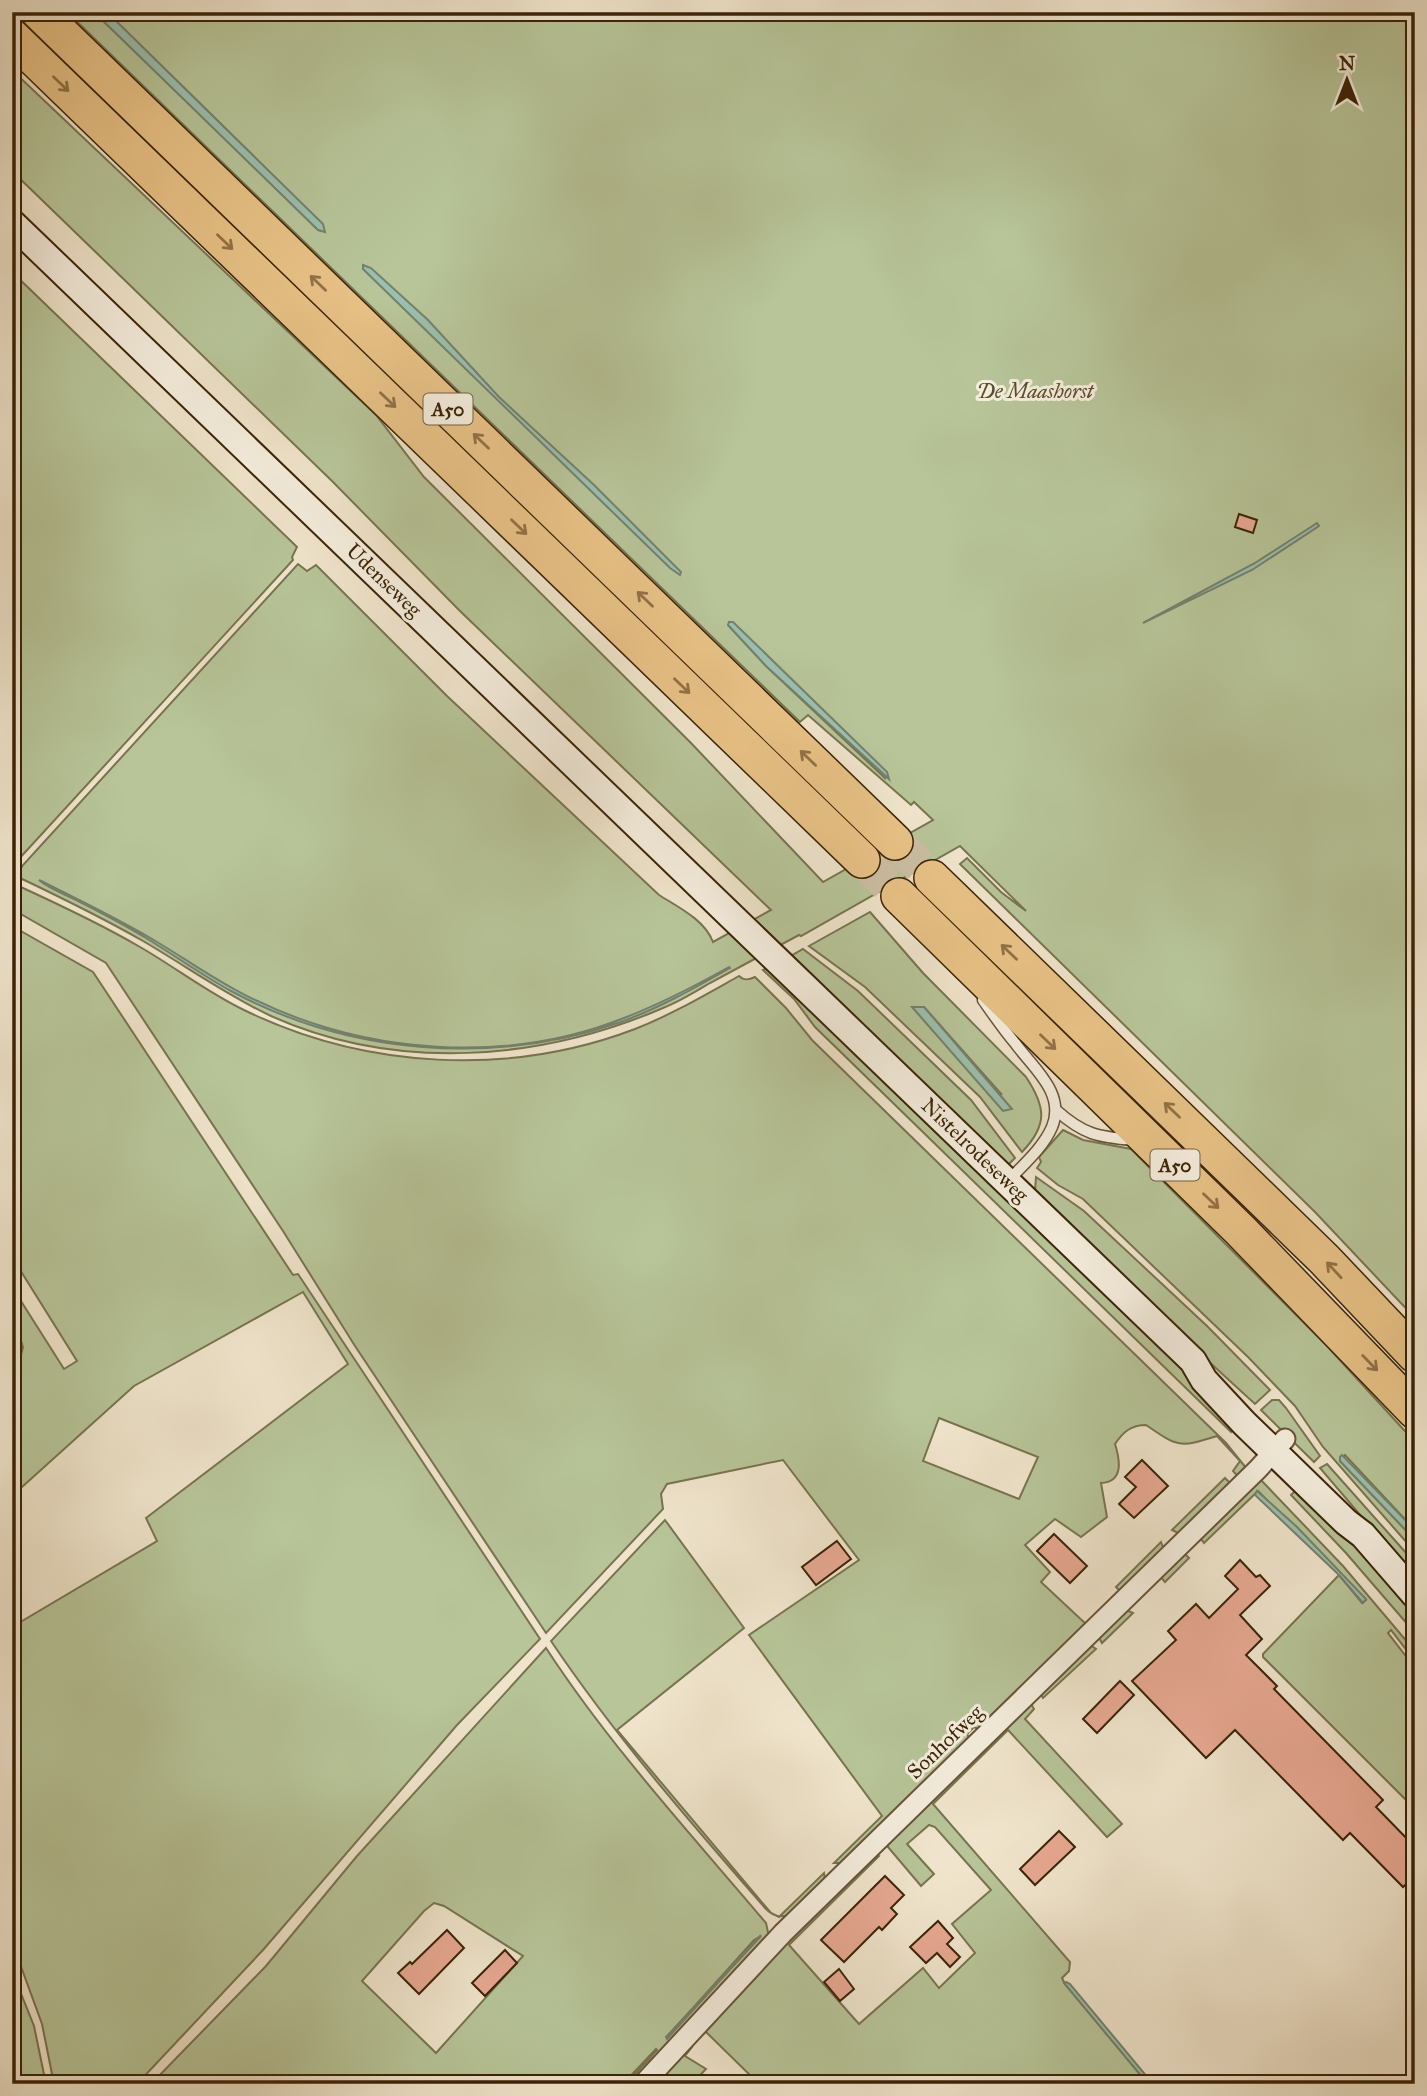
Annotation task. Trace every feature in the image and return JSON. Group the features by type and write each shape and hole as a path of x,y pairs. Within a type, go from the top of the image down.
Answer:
{"highway":[{"name":"A50","path":"39,12 895,842"},
{"name":"A50","path":"12,37 862,860"},
{"name":"A50","path":"932,878 1324,1259 1415,1355"},
{"name":"A50","path":"899,896 1241,1231 1415,1411"}],"street":[{"name":"Udenseweg","path":"12,223 756,939"},
{"name":"Nistelrodeseweg","path":"756,939 1193,1361 1214,1372 1279,1445 1353,1514 1363,1535 1415,1595"},
{"name":"Sonhofweg","path":"643,2084 783,1933 1279,1445"}],"lane":[{"path":"929,925 968,979"},
{"path":"976,990 1014,1043 1048,1083 1056,1110 1086,1132 1110,1138 1150,1141"},
{"path":"1008,1181 1048,1135 1056,1110"}],"green space":[{"name":"De Maashorst","path":"67,12 94,12 321,231 96,12 1415,12 1415,1318 1315,1212 960,864 967,858 1001,892 1026,911 960,846 801,936 669,1006 616,1026 567,1039 518,1049 468,1053 418,1052 368,1046 319,1034 271,1016 222,990 128,933 20,878 18,873 23,865 298,564 307,571 316,565 447,696 659,895 704,927 713,942 771,910 460,611 332,481 12,171 12,70 376,415 424,477 691,743 823,882 933,820 914,802 911,805 808,715 800,722","holes":["728,625 886,779 766,666"]},
{"path":"12,272 297,547 293,560 18,860 12,857"},
{"path":"12,883 125,938 231,1003 290,1030 338,1045 388,1055 438,1060 488,1060 538,1055 587,1044 635,1029 739,976 747,980 755,977 786,1008 812,1040 1226,1443 1247,1469 1239,1478 1233,1471 1240,1461 1217,1436 1186,1444 1165,1438 1146,1425 1136,1426 1124,1433 1115,1444 1119,1463 1117,1474 1114,1479 1101,1483 1107,1517 1081,1537 1055,1519 1025,1545 1050,1572 1041,1582 1087,1625 980,1730 974,1727 967,1734 970,1740 843,1863 834,1863 882,1816 749,1635 859,1560 783,1460 667,1484 661,1494 663,1509 546,1633 355,1346 283,1231 106,963 12,909","holes":["939,1418 1038,1457 1019,1499 923,1461"]},
{"path":"870,912 923,973 1026,1077 1033,1088 1040,1107 1040,1124 1022,1152 980,1097 865,987 809,946","holes":["913,1007 924,1007 1002,1095"]},
{"path":"12,926 93,972 293,1275 298,1274 540,1639 457,1725 263,1950 137,2084 54,2084 42,2024 12,1942 12,1627 157,1541 146,1518 348,1364 303,1292 134,1386 12,1496 12,1391 23,1347 12,1323 12,1287 64,1369 77,1361 12,1257"},
{"path":"803,949 858,991 971,1100 1015,1158 1006,1167 789,957"},
{"path":"772,966 1238,1423 1231,1432 815,1027 794,999 763,970"},
{"path":"1063,1130 1083,1140 1131,1149 1326,1345 1415,1442 1415,1530 1345,1455 1340,1461 1415,1540 1415,1552 1323,1447 1295,1406 1248,1357 1083,1199 1058,1185 1037,1168 1041,1162 1039,1157"},
{"path":"1036,1177 1084,1211 1207,1326 1270,1390 1255,1404 1195,1349 1035,1191"},
{"path":"1272,1400 1279,1400 1286,1408 1320,1456 1314,1462 1261,1410"},
{"path":"1327,1464 1415,1563 1415,1579 1320,1468"},
{"path":"1225,1478 1232,1485 1180,1534 1172,1530"},
{"path":"1255,1480 1261,1480 1343,1566 1415,1651 1415,1661 1391,1630 1388,1633 1415,1668 1415,1809 1263,1657 1339,1575 1362,1603 1366,1600 1258,1491 1204,1543 1198,1535"},
{"path":"1300,1486 1364,1550 1415,1609 1415,1633 1346,1553 1291,1495"},
{"path":"665,1520 744,1628 617,1730 771,1913 654,1778 601,1711 551,1641"},
{"path":"1161,1542 1164,1550 1121,1592 1116,1587"},
{"path":"1182,1551 1189,1558 1165,1582 1158,1574"},
{"path":"1122,1608 1133,1613 1102,1643 1097,1634"},
{"path":"1087,1643 1096,1649 1043,1698 1039,1691"},
{"path":"546,1648 624,1754 766,1923 769,1937 632,2084 626,2084 656,2049 623,2084 151,2084 266,1966 357,1856","holes":["434,1903 444,1906 523,1956 436,2053 362,1981","761,1936 666,2038 754,1940"]},
{"path":"1029,1700 1034,1709 1025,1719 1122,1824 1107,1837 1008,1730 933,1804 1070,1962 1069,1971 1062,1978 1065,1984 1148,2084 759,2084 702,2028 873,1853 879,1856 789,1945 859,2024 923,1968 939,1988 975,1953 952,1924 991,1890 935,1827 929,1825 907,1844 934,1874 921,1886 888,1847 887,1839"},
{"path":"824,1873 825,1880 790,1915 780,1916"},
{"path":"12,1971 34,2026 46,2084 12,2084"},
{"path":"688,2044 692,2047 685,2056 706,2069 692,2084 651,2084"}],"shaded area":[{"path":"94,12 107,12 323,224 325,232 318,230"},
{"path":"363,265 371,268 428,320 499,397 594,485 681,572 680,575 363,269"},
{"path":"1317,523 1319,526 1252,570 1143,623 1255,563"},
{"path":"733,622 887,772 889,779 766,666 728,625"},
{"path":"39,880 128,925 253,999 297,1018 342,1032 389,1042 437,1047 485,1047 532,1043 579,1033 637,1013 730,968 649,1010 621,1022 572,1036 523,1045 473,1048 423,1047 373,1041 324,1029 277,1013 231,991 129,928"},
{"path":"912,1007 924,1007 1012,1109 1003,1111"},
{"path":"1342,1455 1415,1530 1415,1540 1340,1461"},
{"path":"1257,1491 1297,1527 1366,1599 1363,1603 1339,1575 1256,1496"},
{"path":"761,1935 667,2039 666,2037"},
{"path":"1066,1982 1153,2084 1148,2084 1064,1983"}],"building":[{"path":"1239,514 1257,520 1253,533 1235,527"},
{"path":"1142,1460 1168,1486 1134,1518 1119,1504 1136,1487 1125,1477"},
{"path":"1054,1534 1087,1566 1070,1583 1037,1551"},
{"path":"837,1541 851,1559 816,1585 802,1567"},
{"path":"1240,1560 1256,1577 1260,1575 1270,1586 1240,1615 1262,1639 1246,1655 1277,1686 1274,1689 1383,1800 1376,1807 1415,1847 1415,1876 1403,1887 1350,1833 1343,1840 1235,1730 1206,1758 1132,1681 1176,1640 1168,1631 1196,1604 1209,1618 1238,1589 1225,1576"},
{"path":"1120,1681 1134,1695 1097,1733 1083,1719"},
{"path":"1059,1831 1075,1847 1035,1885 1020,1869"},
{"path":"885,1876 904,1895 891,1908 897,1914 882,1930 879,1927 844,1962 821,1940"},
{"path":"938,1921 953,1938 947,1944 960,1957 950,1967 937,1953 926,1963 910,1947"},
{"path":"447,1930 464,1948 419,1994 398,1973 410,1962 412,1964"},
{"path":"505,1950 517,1963 485,1996 472,1983"},
{"path":"839,1969 854,1989 840,2001 824,1982"}],"tunnel":[{"path":"895,842 932,878"},
{"path":"862,860 899,896"}]}
